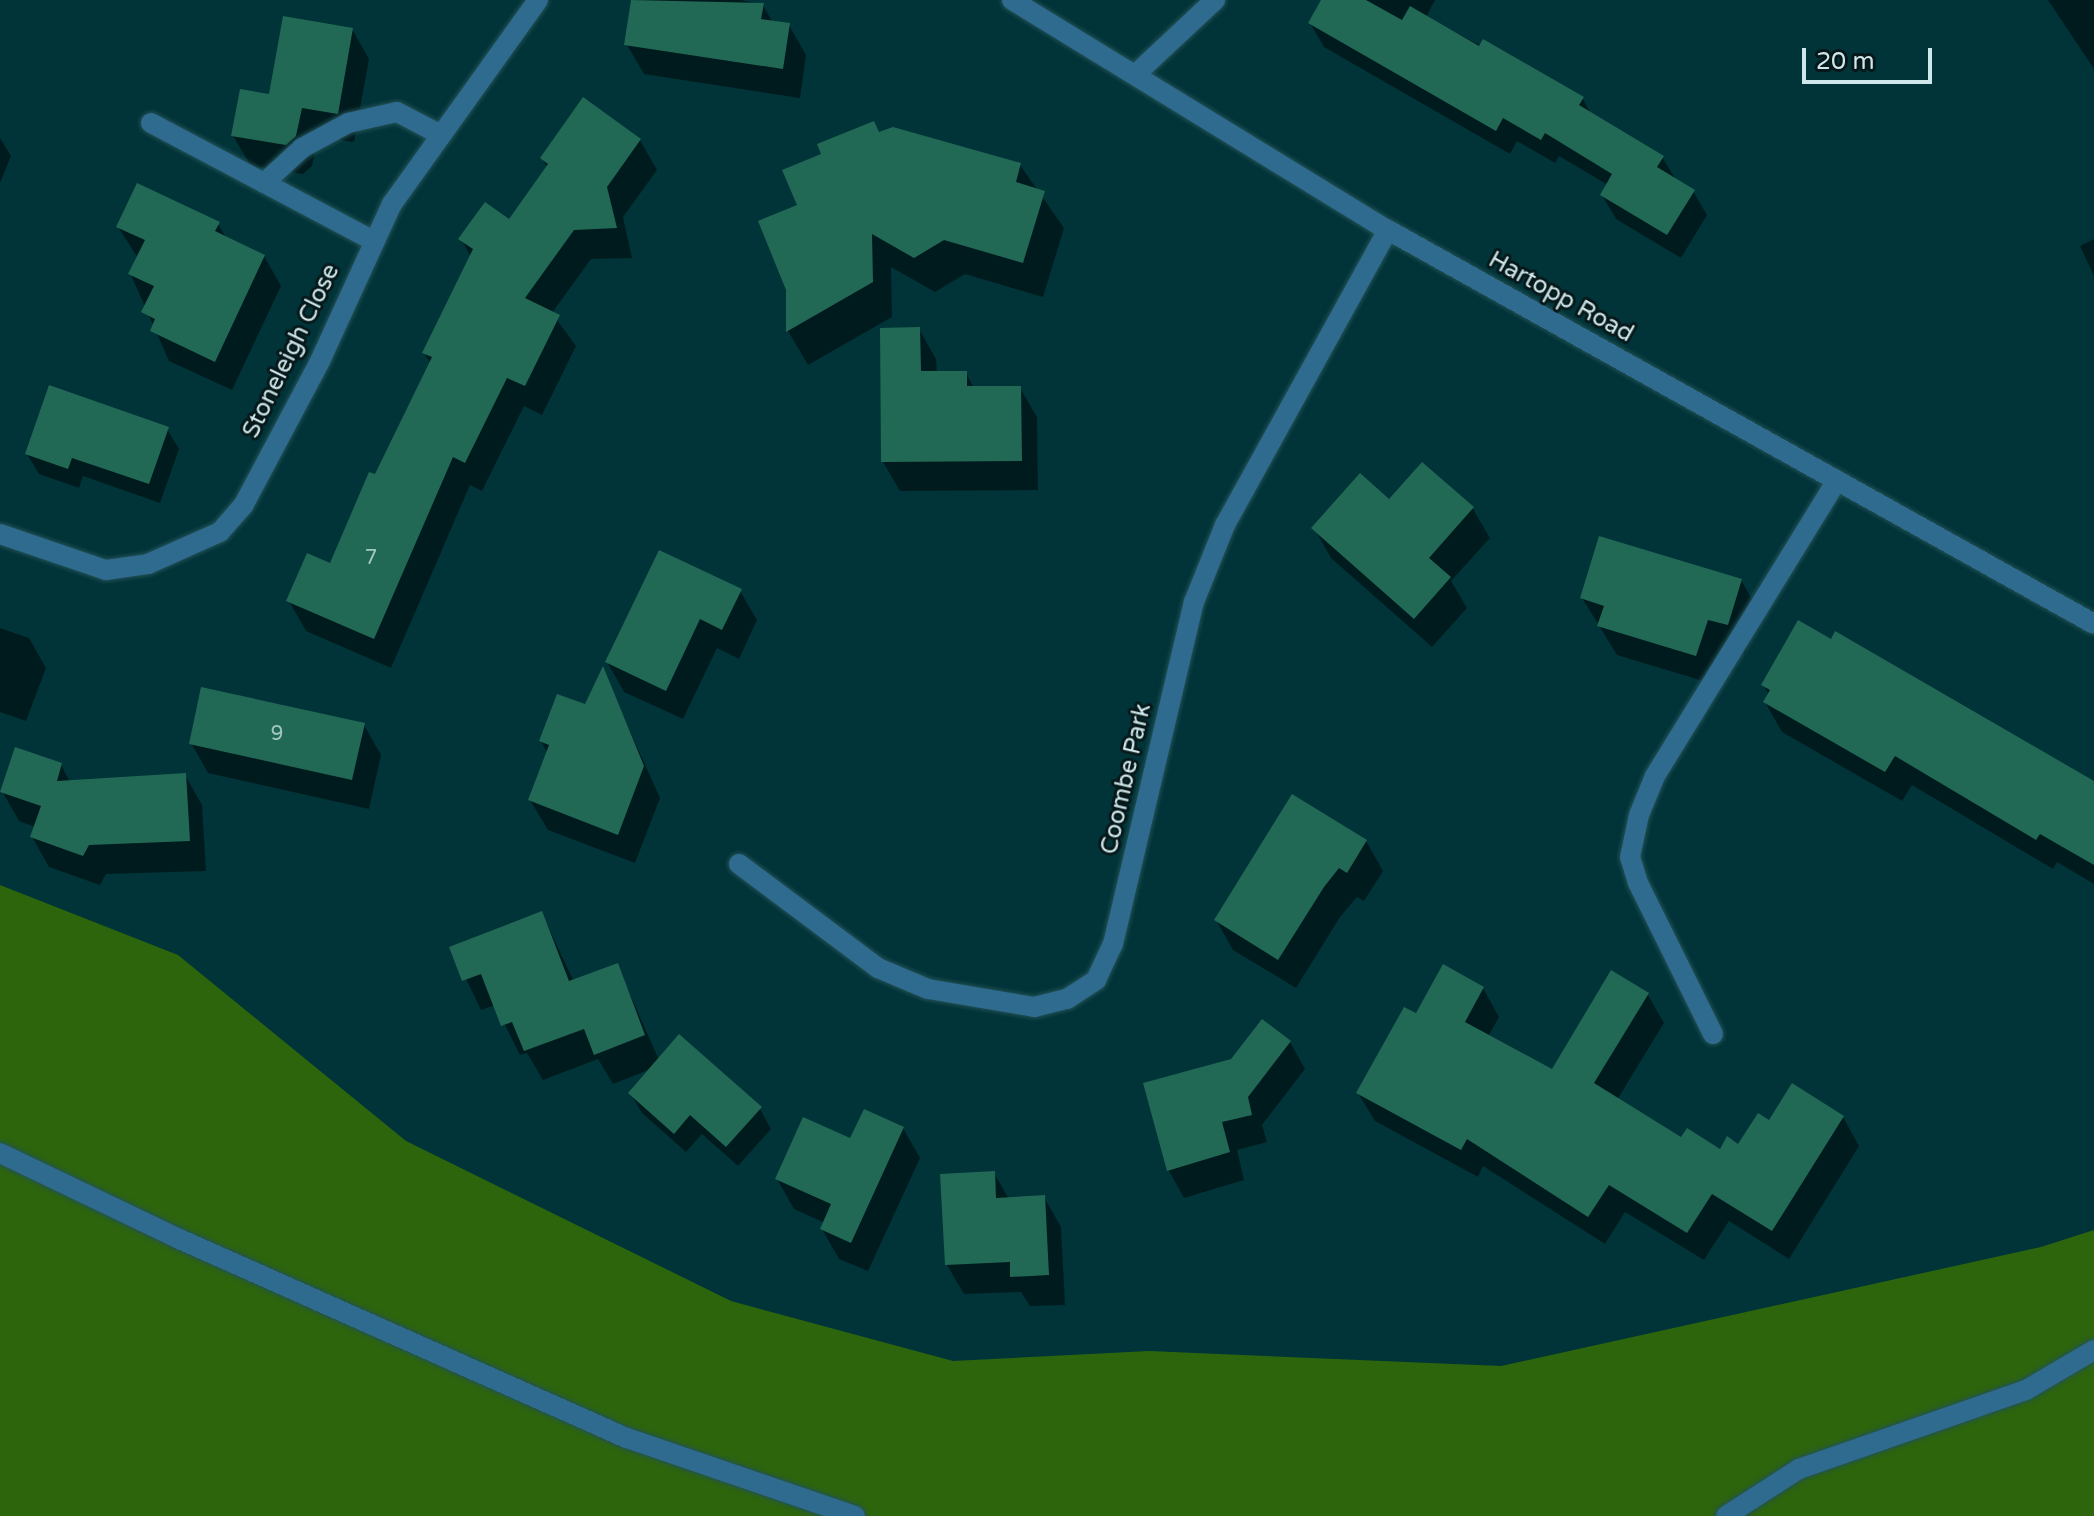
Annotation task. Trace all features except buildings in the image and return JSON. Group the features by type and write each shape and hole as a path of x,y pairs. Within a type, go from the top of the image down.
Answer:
{"street":[{"name":"Stoneleigh Close","path":"0,534 106,570 148,564 220,532 243,506 320,361 372,240 441,135 538,0"},
{"name":"Hartopp Road","path":"1012,0 1137,73 1388,230 2094,624"},
{"path":"1137,73 1215,0"},
{"path":"264,183 302,148 348,123 397,112 441,135"},
{"path":"151,123 372,240"},
{"name":"Coombe Park","path":"739,864 878,968 928,989 1034,1007 1067,999 1096,980 1113,944 1194,602 1225,525 1388,230"},
{"path":"1713,1034 1638,883 1630,857 1639,815 1655,776 1837,480"},
{"path":"0,1153 175,1237 627,1438 855,1516"},
{"path":"1726,1516 1799,1469 2026,1390 2094,1350"}],"green space":[{"path":"0,885 178,955 406,1141 731,1301 953,1361 1149,1351 1501,1366 2041,1247 2094,1230 2094,1516 0,1516"}]}
